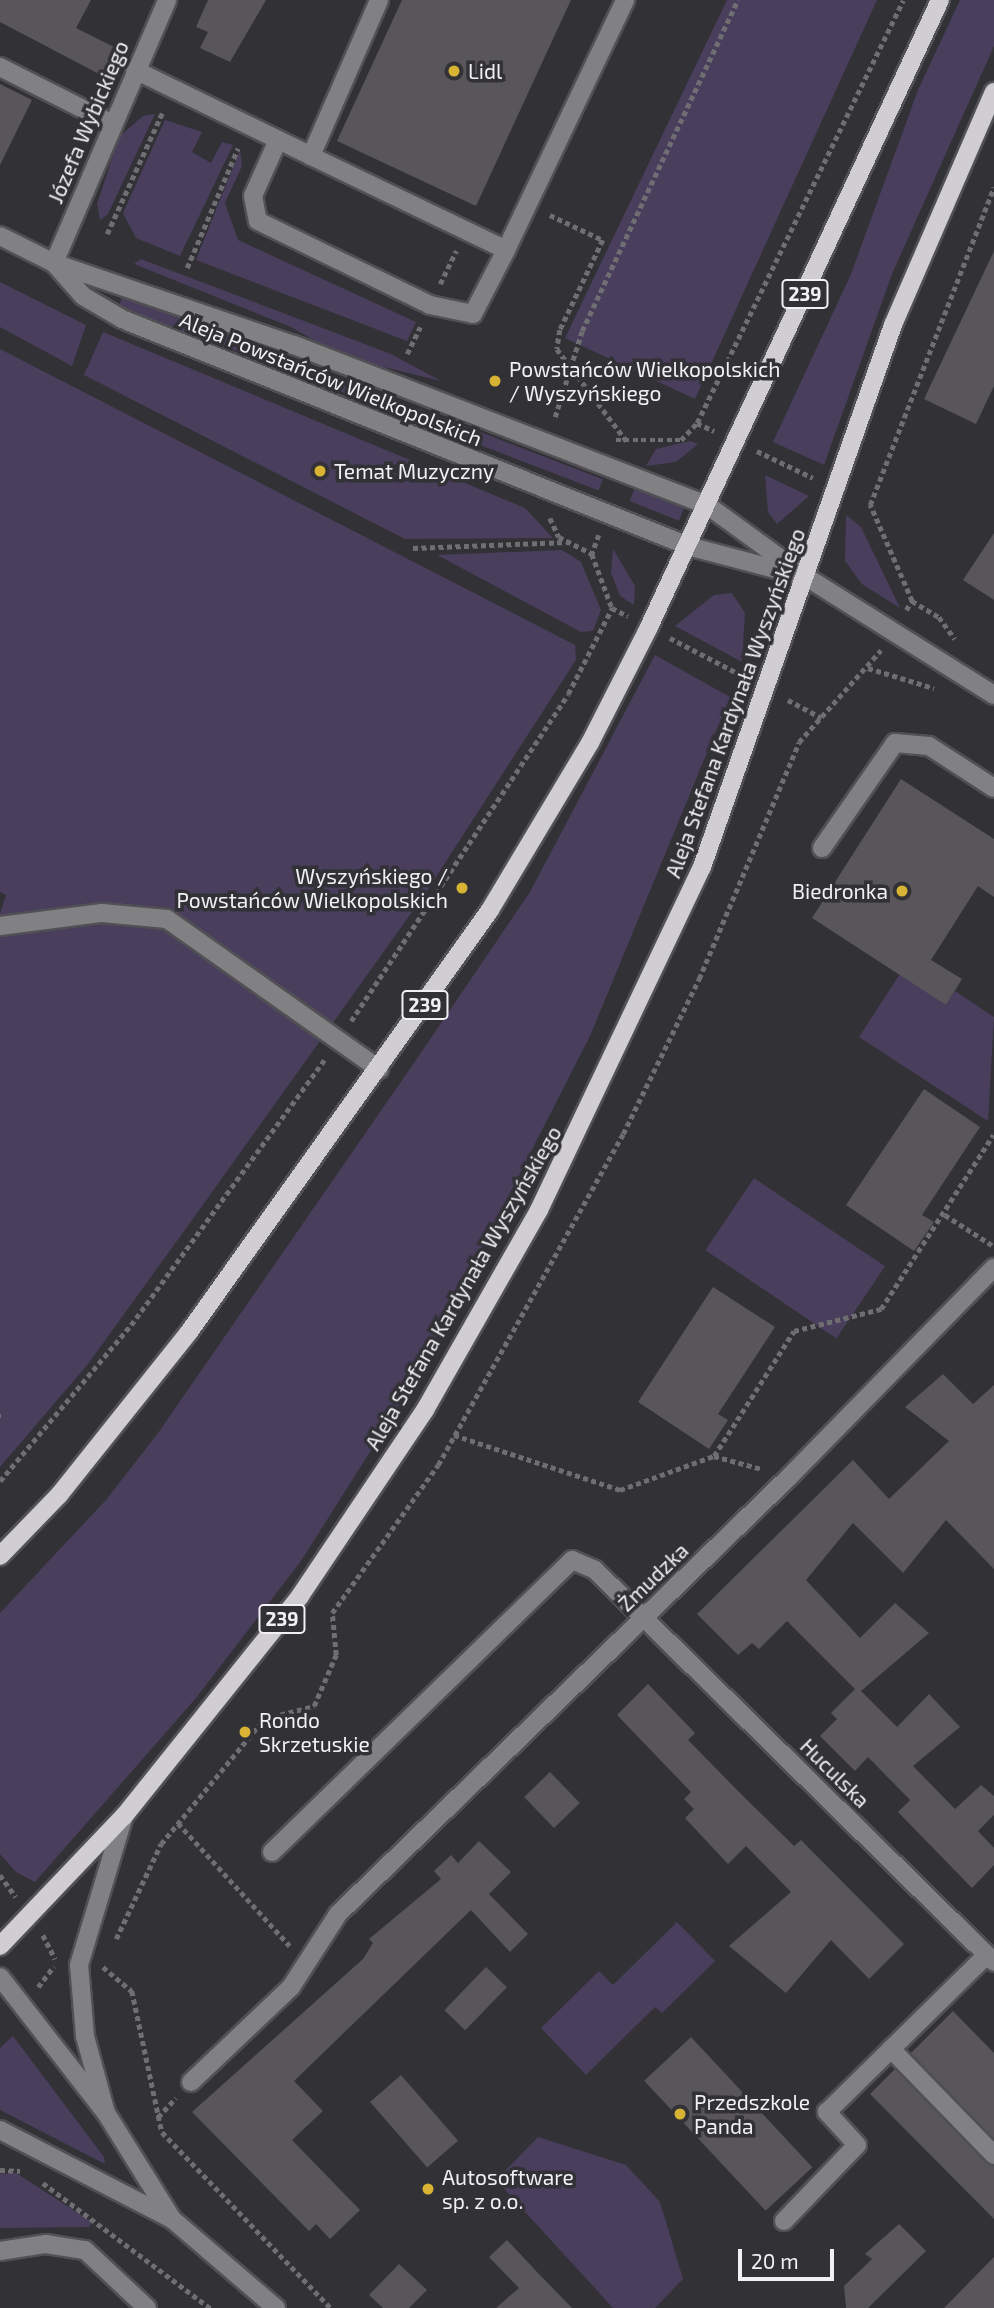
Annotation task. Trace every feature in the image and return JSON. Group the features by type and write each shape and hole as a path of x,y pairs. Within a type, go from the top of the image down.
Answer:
{"main road":[{"name":"239","path":"0,1556 59,1495 189,1332 490,910 590,743 649,627 940,0"},
{"name":"Aleja Stefana Kardynała Wyszyńskiego","path":"0,1946 124,1816 300,1596 425,1410 539,1210 622,1046 702,867 768,690 893,325 994,92"}],"street":[{"name":"Józefa Wybickiego","path":"54,263 111,123 167,0"},
{"path":"311,156 379,0"},
{"path":"278,139 253,196 258,221 430,305 473,314 625,0"},
{"path":"0,67 111,123"},
{"path":"135,70 506,250"},
{"name":"Aleja Powstańców Wielkopolskich","path":"0,236 54,263 295,345 707,505 806,577 994,695"},
{"name":"Aleja Powstańców Wielkopolskich","path":"54,263 83,296 122,319 688,546 806,577"},
{"path":"822,848 895,743 929,746 994,788"},
{"path":"0,926 102,913 167,919 379,1069"},
{"name":"Żmudzka","path":"191,2082 291,1987 338,1914 789,1477 994,1268"},
{"name":"Huculska","path":"272,1852 572,1560 595,1570 991,1958"},
{"path":"106,2113 85,2036 79,1965 124,1816"},
{"path":"784,2221 858,2145 827,2112 891,2049 991,1958"},
{"path":"0,1977 106,2113 172,2220"},
{"path":"891,2049 994,2155"},
{"path":"0,2130 172,2220 276,2308"},
{"path":"0,2251 46,2244 85,2250 147,2308"}],"path":[{"path":"555,417 582,331 738,0"},
{"path":"528,205 603,240 560,330 557,349 570,374 629,444 681,440 697,423 903,0"},
{"path":"107,234 174,89"},
{"path":"187,268 239,144"},
{"path":"870,505 994,187"},
{"path":"612,608 821,718 892,633 912,601 870,505 697,423"},
{"path":"413,548 570,542 592,554"},
{"path":"454,1435 620,1490 714,1455 794,1331 881,1309 945,1215 994,1134"},
{"path":"945,1215 994,1246"},
{"path":"714,1455 789,1477"},
{"path":"178,1823 306,1964"},
{"path":"0,1875 19,1901"},
{"path":"38,1987 57,1962 40,1929"},
{"path":"106,1968 132,1992 162,2132 331,2308"},
{"path":"0,2170 31,2175 210,2308"}],"shaded area":[{"path":"727,0 877,0 695,399 565,338"},
{"path":"960,0 994,0 994,46 892,274 824,465 773,442 851,274 918,90"},
{"path":"155,114 108,214 100,220 97,204 119,137 143,116"},
{"path":"165,120 202,132 192,152 211,163 222,142 233,145 180,256 136,238 123,213"},
{"path":"240,150 242,166 225,203 238,240 416,322 407,341 196,260"},
{"path":"141,259 391,354 441,381 343,357 291,327 134,264"},
{"path":"0,282 86,325 72,366 0,327"},
{"path":"123,295 603,479 599,490 119,306"},
{"path":"103,332 525,508 553,538 405,539 84,375"},
{"path":"0,349 575,645 576,660 427,891 88,1364 0,1467 0,914 6,895 0,892"},
{"path":"690,441 698,444 676,462 646,466 656,449"},
{"path":"765,475 809,496 777,524 768,512"},
{"path":"635,488 684,508 679,521 630,501"},
{"path":"846,515 861,527 900,608 862,584 845,561"},
{"path":"613,549 635,586 634,605 620,596 611,573"},
{"path":"562,550 581,562 601,610 593,631 581,632 437,555"},
{"path":"732,593 745,613 742,662 675,626 714,595"},
{"path":"655,655 730,697 590,1036 411,1387 301,1561 196,1698 35,1882 16,1872 0,1854 0,1613 106,1500 158,1433 416,1060 530,892"},
{"path":"900,974 946,1005 955,991 994,1017 988,1121 859,1037"},
{"path":"754,1178 885,1266 836,1338 705,1250"},
{"path":"677,1922 715,1961 662,2013 655,2007 586,2075 541,2028 599,1971 613,1985"},
{"path":"13,2036 104,2157 105,2164 0,2110 0,2048"},
{"path":"538,2137 626,2165 660,2202 683,2279 655,2308 613,2308 496,2180"},
{"path":"16,2173 92,2222 89,2227 0,2228 0,2174"}],"building":[{"path":"0,0 91,0 76,28 116,48 101,75 0,22"},
{"path":"208,0 266,0 230,62 200,48 208,32 196,27"},
{"name":"Lidl","path":"402,0 571,0 476,206 337,141"},
{"path":"0,84 32,100 0,165"},
{"path":"994,251 994,386 976,424 924,399"},
{"path":"994,533 994,600 963,580"},
{"name":"Biedronka","path":"901,779 994,839 994,897 978,886 931,960 962,979 946,1005 812,918"},
{"path":"924,1089 980,1127 922,1215 934,1222 914,1251 846,1205"},
{"path":"713,1287 775,1327 718,1414 728,1420 709,1449 638,1402"},
{"path":"943,1374 973,1404 994,1385 994,1569 946,1520 903,1573 853,1523 806,1580 860,1638 895,1603 929,1633 861,1691 897,1727 929,1694 960,1727 913,1766 955,1809 981,1785 994,1796 994,1815 978,1831 994,1848 994,1865 972,1888 898,1812 910,1800 868,1757 855,1771 820,1736 837,1719 831,1713 855,1689 787,1621 759,1649 752,1643 738,1655 697,1614 853,1460 889,1499 949,1441 905,1407"},
{"path":"648,1684 695,1733 688,1740 742,1795 794,1846 801,1840 904,1944 869,1979 831,1940 786,1993 729,1946 791,1892 746,1846 728,1864 685,1818 694,1809 684,1799 691,1792 617,1715"},
{"path":"550,1772 580,1803 554,1828 524,1797"},
{"path":"479,1841 511,1872 489,1894 528,1934 510,1952 471,1910 294,2081 323,2111 292,2140 360,2210 330,2239 316,2224 309,2231 192,2112 363,1959 373,1943 369,1939 441,1879 434,1871 451,1855 458,1863"},
{"path":"486,1967 507,1987 465,2030 444,2010"},
{"path":"953,2011 994,2053 994,2139 911,2053"},
{"path":"691,2037 812,2167 766,2211 644,2081"},
{"path":"895,2069 994,2166 994,2219 870,2094"},
{"path":"401,2075 458,2141 427,2168 370,2102"},
{"path":"899,2224 926,2251 868,2308 846,2308 844,2286 872,2259 865,2254"},
{"path":"507,2240 572,2308 496,2308 519,2288 489,2257"},
{"path":"994,2257 994,2308 944,2308"},
{"path":"399,2264 427,2290 409,2308 383,2308 369,2295"}],"place":[{"name":"Lidl","path":"454,71"},
{"name":"Powstańców Wielkopolskich / Wyszyńskiego","path":"495,381"},
{"name":"Temat Muzyczny","path":"320,471"},
{"name":"Wyszyńskiego / Powstańców Wielkopolskich","path":"462,888"},
{"name":"Biedronka","path":"902,891"},
{"name":"Rondo Skrzetuskie","path":"245,1732"},
{"name":"Przedszkole Panda","path":"680,2114"},
{"name":"Autosoftware sp. z o.o.","path":"428,2189"}]}
